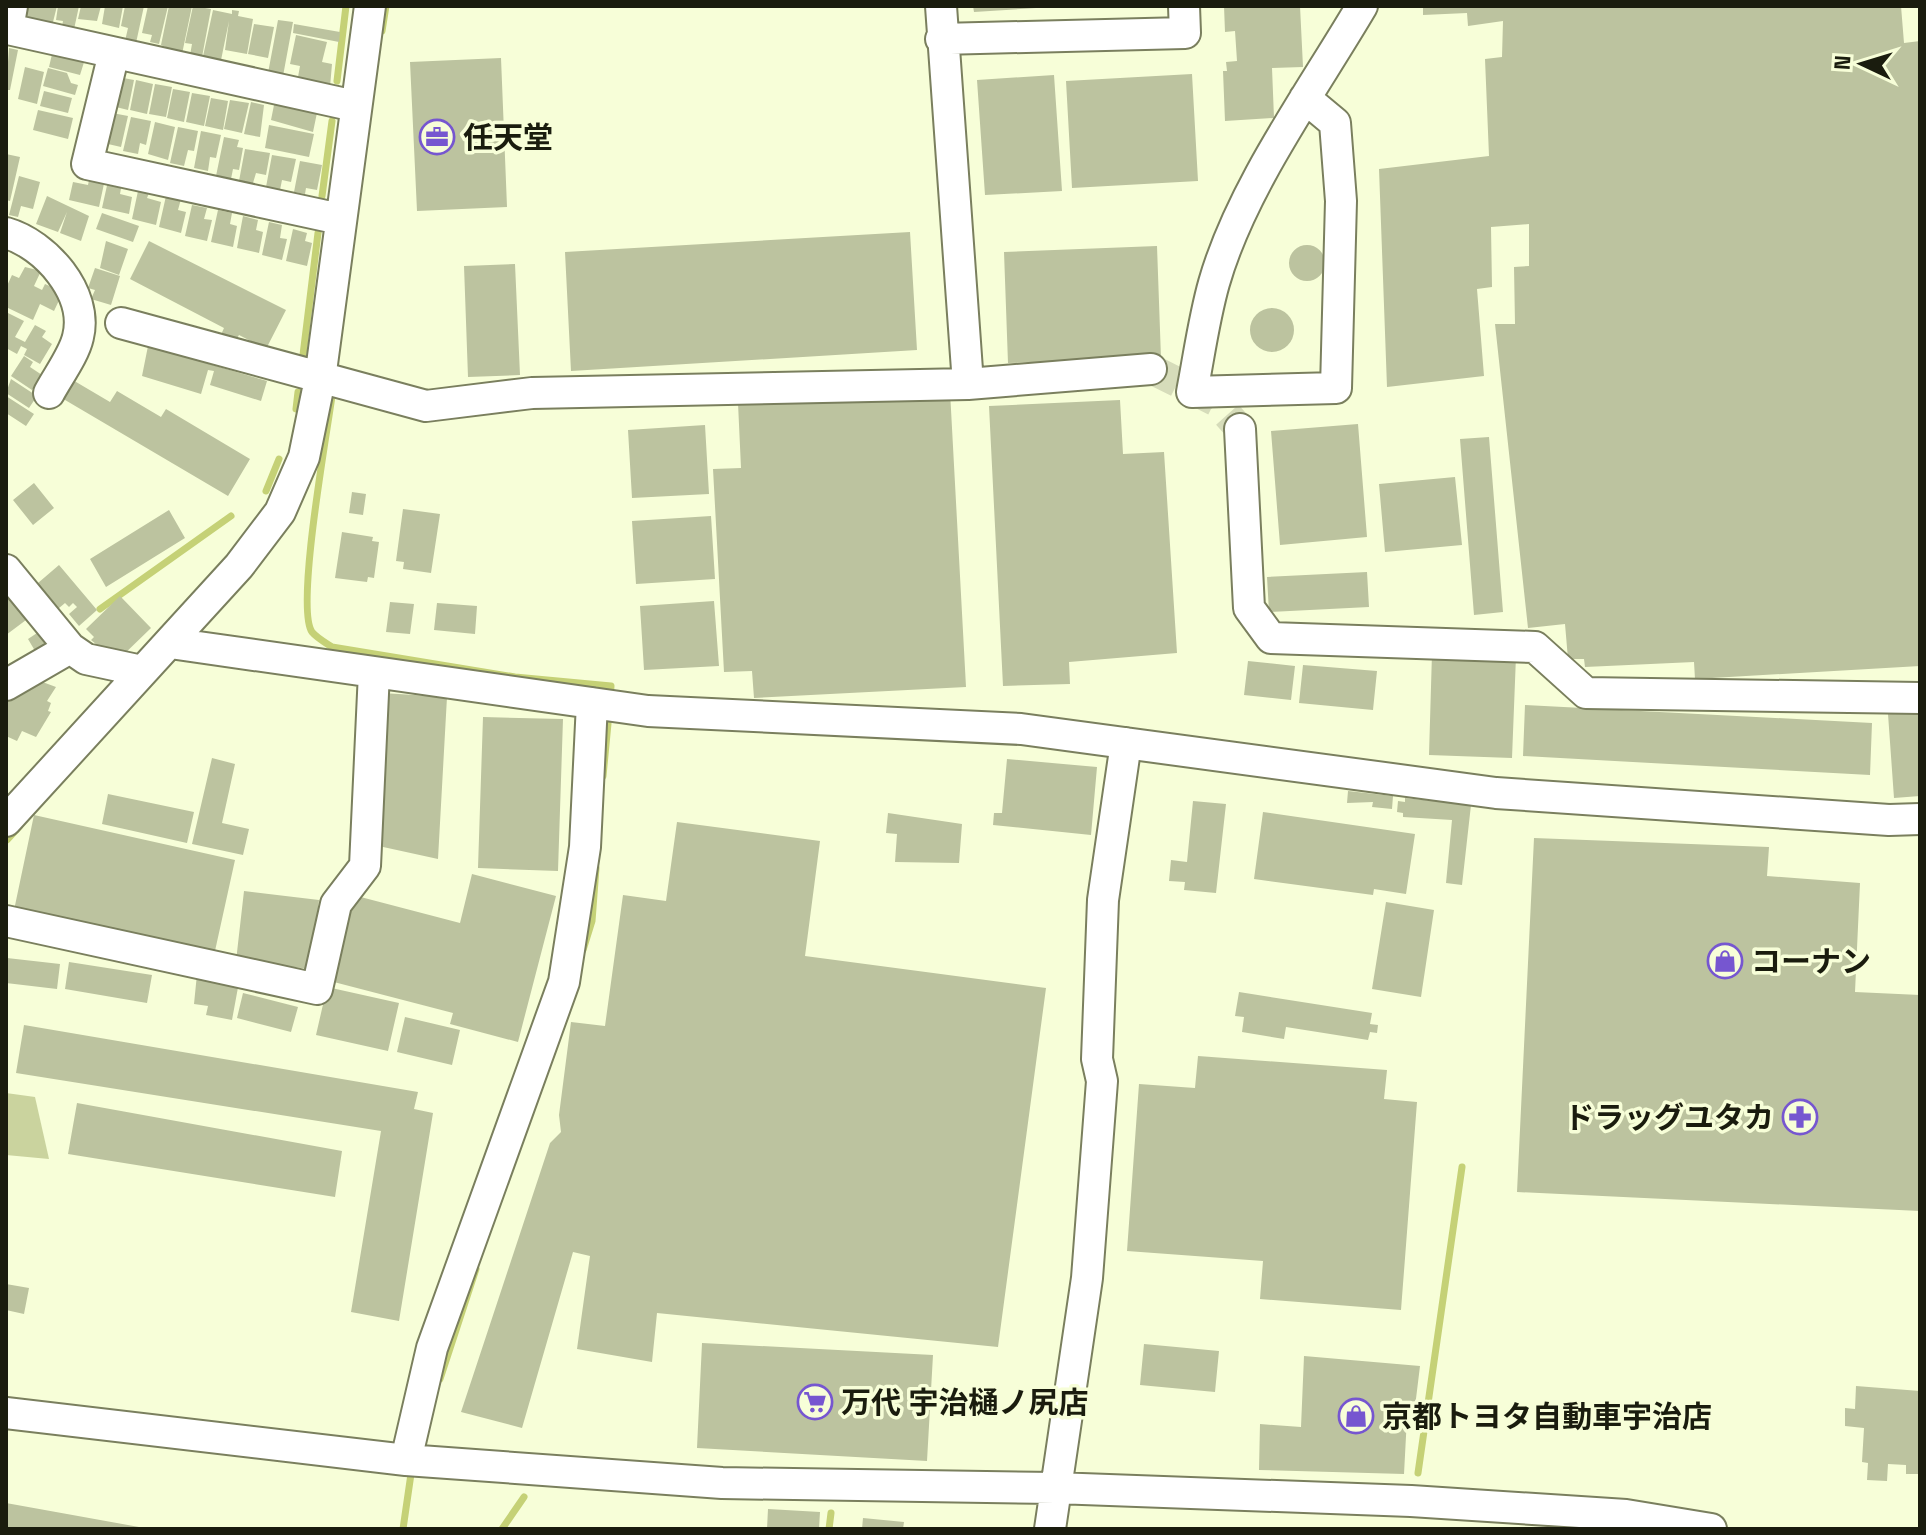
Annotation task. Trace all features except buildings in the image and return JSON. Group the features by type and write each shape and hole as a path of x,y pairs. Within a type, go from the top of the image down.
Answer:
{"street":[{"path":"12,6 8,29 355,106"},
{"path":"6,821 19,787 170,643 239,566 280,512 304,457 320,379 370,6"},
{"path":"941,6 968,384"},
{"path":"941,39 1185,33 1184,6"},
{"path":"1305,98 1335,123 1341,201 1336,388 1192,392 1215,282 1239,221 1305,98 1362,6"},
{"path":"114,53 87,164 340,219"},
{"path":"6,233 22,238 55,267 76,295 78,336 49,393"},
{"path":"121,323 426,406 532,393 968,384 1151,369"},
{"path":"1240,429 1249,608 1271,638 1535,647 1586,693 1920,698"},
{"path":"6,570 70,648 86,659 142,671"},
{"path":"170,643 648,711 1021,729 1496,793 1889,820 1920,819"},
{"path":"6,685 70,648"},
{"path":"6,921 317,989 336,904 365,866 374,672"},
{"path":"406,1460 432,1348 564,982 585,847 592,703"},
{"path":"1050,1529 1087,1278 1102,1081 1097,1059 1103,900 1126,743"},
{"path":"6,1413 406,1460 722,1483 1055,1488 1411,1515 1626,1515 1711,1529"}],"green space":[{"path":"6,1093 35,1097 49,1159 6,1155"}],"waterway":[{"path":"337,81 346,6"},
{"path":"382,31 386,6"},
{"path":"322,196 332,121"},
{"path":"303,355 318,233"},
{"path":"333,389 307,589 312,632 332,647 515,677 611,686 610,700"},
{"path":"296,409 298,392"},
{"path":"266,491 279,459"},
{"path":"100,609 231,516"},
{"path":"603,776 609,713"},
{"path":"7,840 19,827"},
{"path":"583,950 592,921 596,868"},
{"path":"1418,1473 1462,1167"},
{"path":"440,1379 476,1269"},
{"path":"403,1529 412,1467"},
{"path":"502,1529 524,1497"},
{"path":"829,1529 831,1513"}],"tunnel":[{"path":"1151,369 1215,401 1240,429"}],"place":[{"name":"任天堂","path":"437,137"},
{"name":"コーナン","path":"1725,961"},
{"name":"ドラッグユタカ","path":"1800,1117"},
{"name":"万代 宇治樋ノ尻店","path":"815,1402"},
{"name":"京都トヨタ自動車宇治店","path":"1356,1416"}]}
